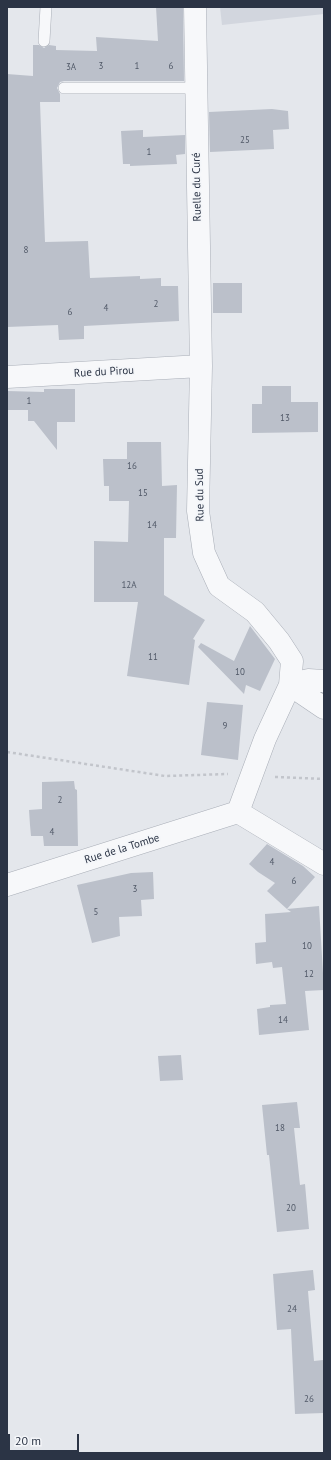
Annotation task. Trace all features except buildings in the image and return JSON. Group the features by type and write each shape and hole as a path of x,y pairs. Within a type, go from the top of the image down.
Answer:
{"street":[{"name":"Ruelle du Curé","path":"195,7 201,366"},
{"name":"Rue du Pirou","path":"7,377 201,366"},
{"name":"Rue du Sud","path":"201,366 198,511 204,553 219,586 254,612 279,641 292,661 290,685 265,739 238,812"},
{"path":"290,685 308,680 324,681"},
{"path":"290,685 324,708"},
{"path":"238,812 324,864"},
{"name":"Rue de la Tombe","path":"7,885 238,812"}],"lane":[{"path":"44,41 46,7"},
{"path":"64,88 196,88"}],"path":[{"path":"7,752 165,776 228,774 324,779"}],"shaded area":[{"path":"220,7 324,7 324,14 222,25"}]}
